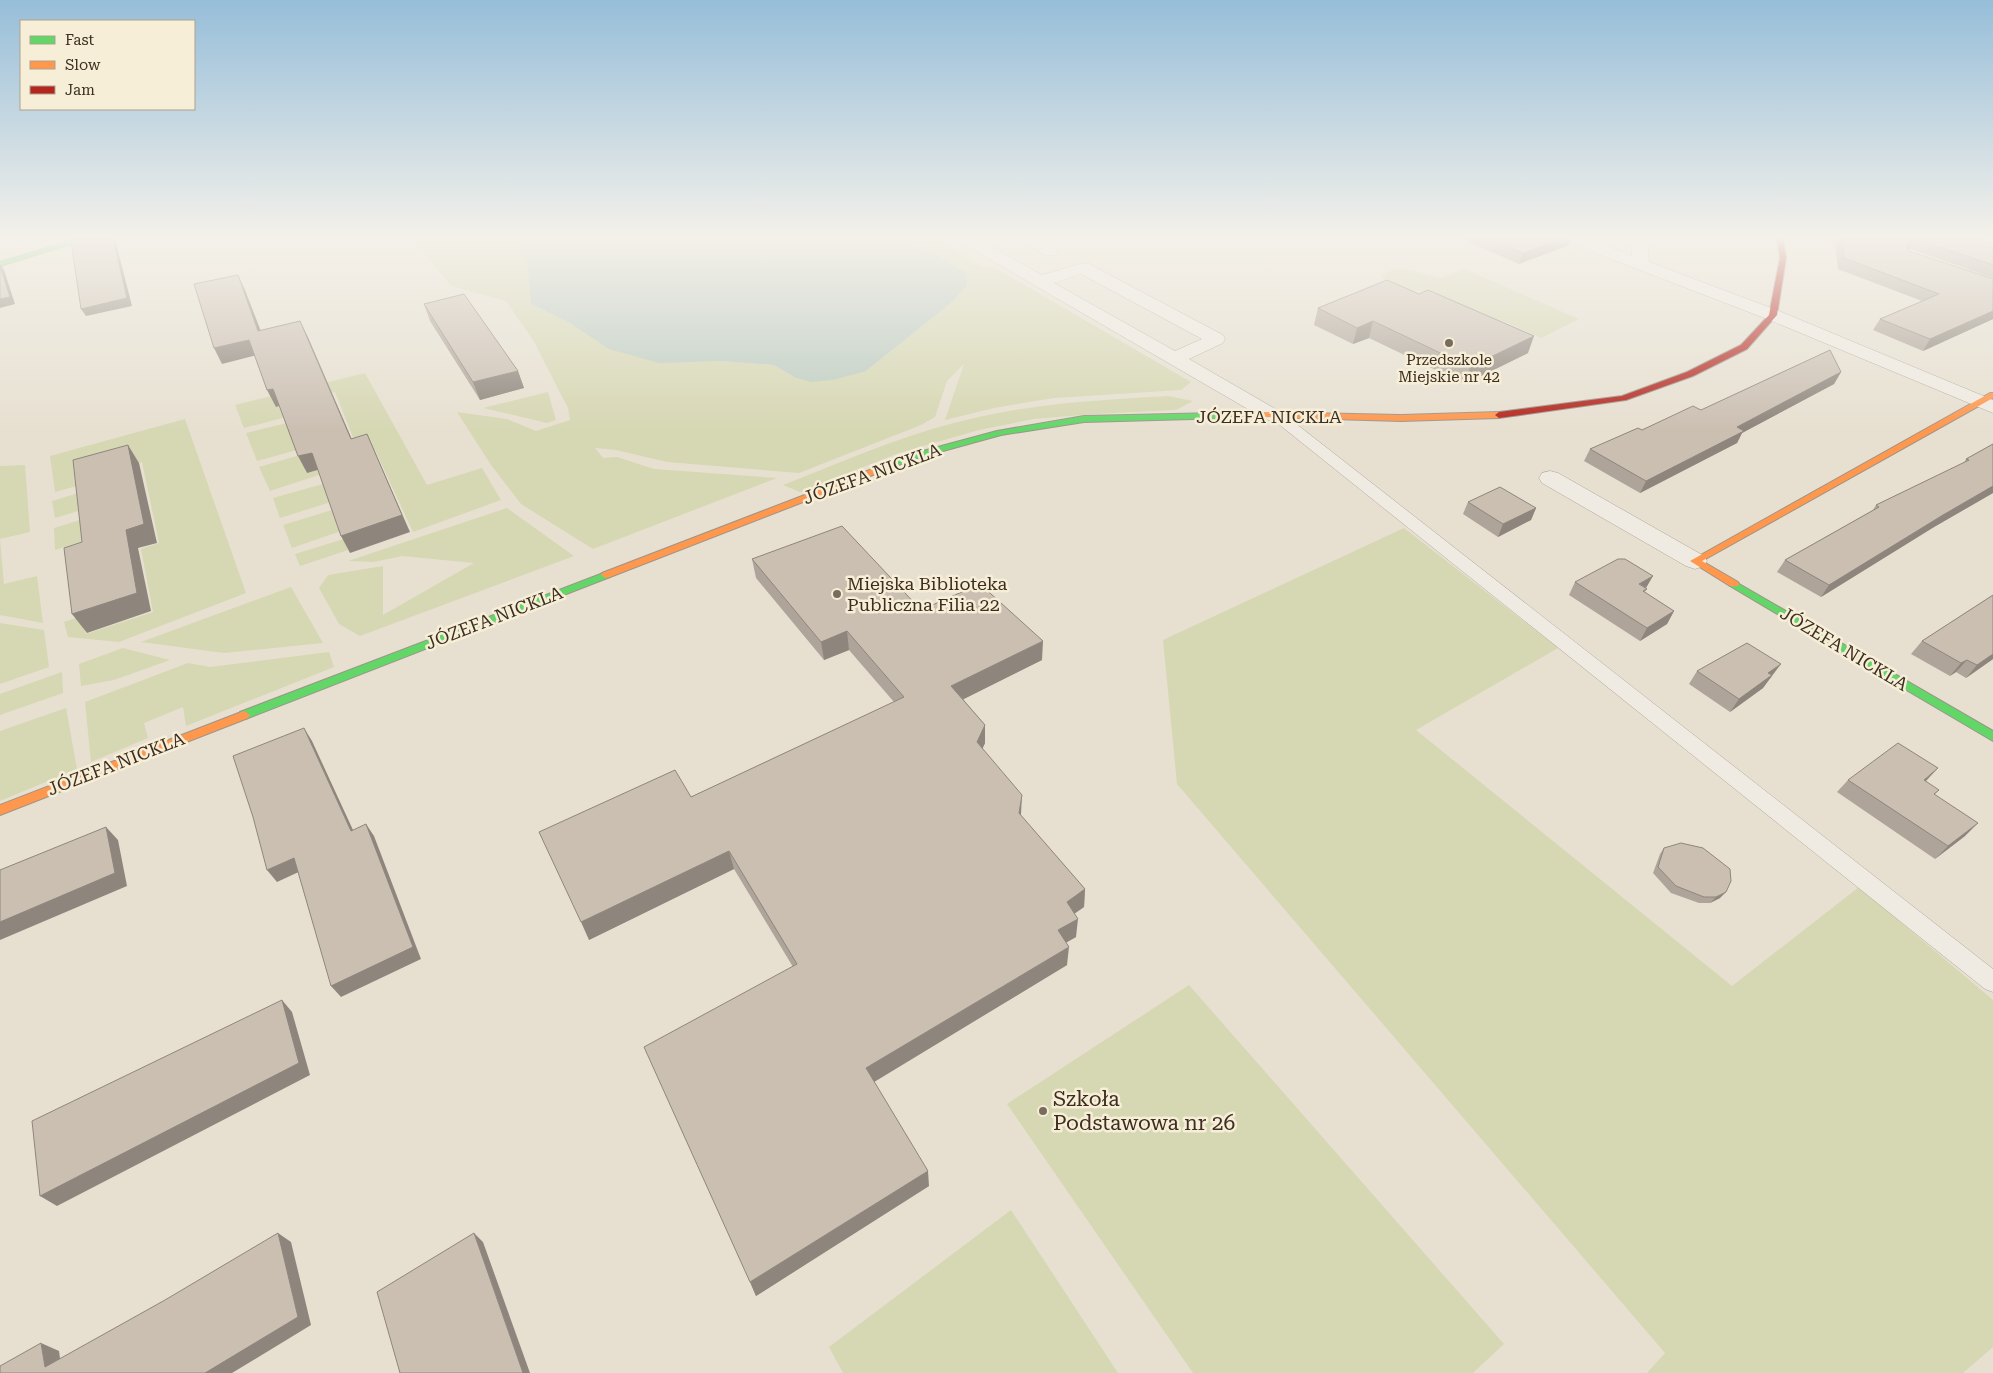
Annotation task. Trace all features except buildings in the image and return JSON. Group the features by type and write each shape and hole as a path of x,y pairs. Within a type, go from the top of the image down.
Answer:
{"street":[{"path":"1078,303 1274,415"},
{"path":"1149,303 1216,339 1175,359"},
{"path":"1742,303 1989,401"},
{"path":"1773,315 1775,303"},
{"name":"JÓZEFA NICKLA","path":"0,810 911,458 1000,432 1084,420 1274,415 1401,418 1502,415 1623,398 1690,374 1744,347 1773,315"},
{"path":"1694,561 1989,401"},
{"name":"JÓZEFA NICKLA","path":"1550,478 1993,736"}],"lane":[{"path":"1274,415 1993,982"}],"green space":[{"path":"507,303 531,303 570,323 721,361 774,365 794,377 866,371 951,303 1056,303 1191,382 1181,390 1054,398 994,408 945,420 964,364 947,381 935,417 921,425 799,473 667,462 616,450 595,448 603,458 617,457 654,469 777,478 593,549 521,504 491,465 457,412 507,419 536,431 570,420 568,408 533,340"},
{"path":"1453,303 1543,303 1579,319 1541,338 1503,321 1497,324"},
{"path":"365,373 427,485 482,468 501,500 413,532 375,450 360,455 335,392 281,406 286,417 244,428 235,405"},
{"path":"548,392 556,420 547,423 483,408"},
{"path":"1168,396 1193,401 1176,410 1034,419 979,430 899,453 800,492 783,485 910,436 980,417 1034,407"},
{"path":"185,419 246,593 119,642 68,637 64,622 79,617 86,634 153,612 141,549 159,543 142,462 84,478 84,484 55,492 50,456"},
{"path":"287,423 297,450 257,461 246,433"},
{"path":"300,455 306,473 320,469 322,474 270,491 259,467"},
{"path":"25,465 30,532 0,539 0,466"},
{"path":"323,484 331,502 280,518 273,498"},
{"path":"85,491 88,508 55,518 52,501"},
{"path":"507,508 574,556 360,636 339,624 319,588 328,575 383,566 383,615 474,563 402,556 374,562 348,561"},
{"path":"332,510 341,531 292,548 283,525"},
{"path":"87,518 91,539 55,550 54,528"},
{"path":"1404,528 1558,648 1416,730 1732,986 1859,887 1993,1000 1993,1347 1963,1373 1647,1373 1665,1353 1177,784 1163,640"},
{"path":"0,539 4,584 37,576 43,623 0,615"},
{"path":"344,539 348,550 300,566 295,554"},
{"path":"291,587 323,643 224,653 141,642"},
{"path":"0,623 44,630 49,667 0,684"},
{"path":"123,648 170,660 114,680 81,686 79,664"},
{"path":"329,652 334,667 186,726 183,707 144,723 148,738 91,762 85,702 188,663 210,667"},
{"path":"62,672 63,693 0,715 0,694"},
{"path":"66,708 77,769 0,801 0,731"},
{"path":"1189,985 1504,1344 1473,1373 1193,1373 1007,1104"},
{"path":"1011,1210 1118,1373 843,1373 829,1347"}],"shaded area":[{"path":"951,303 866,371 833,380 811,382 794,377 774,365 720,361 659,363 609,349 570,323 531,304"}],"traffic: fast":[{"path":"880,469 911,457 1000,433 1084,419 1262,415"},
{"path":"244,715 606,575"},
{"path":"1734,584 1993,737"}],"traffic: slow":[{"path":"1734,584 1695,561 1993,395"},
{"path":"1262,415 1401,418 1499,415"},
{"path":"606,575 880,469"},
{"path":"0,810 244,715"}],"traffic: jam":[{"path":"1499,415 1623,398 1690,374 1744,347 1773,315 1775,303"}],"place":[{"name":"Przedszkole Miejskie nr 42","path":"1449,343"},
{"name":"Miejska Biblioteka Publiczna Filia 22","path":"837,594"},
{"name":"Szkoła Podstawowa nr 26","path":"1043,1111"}]}
